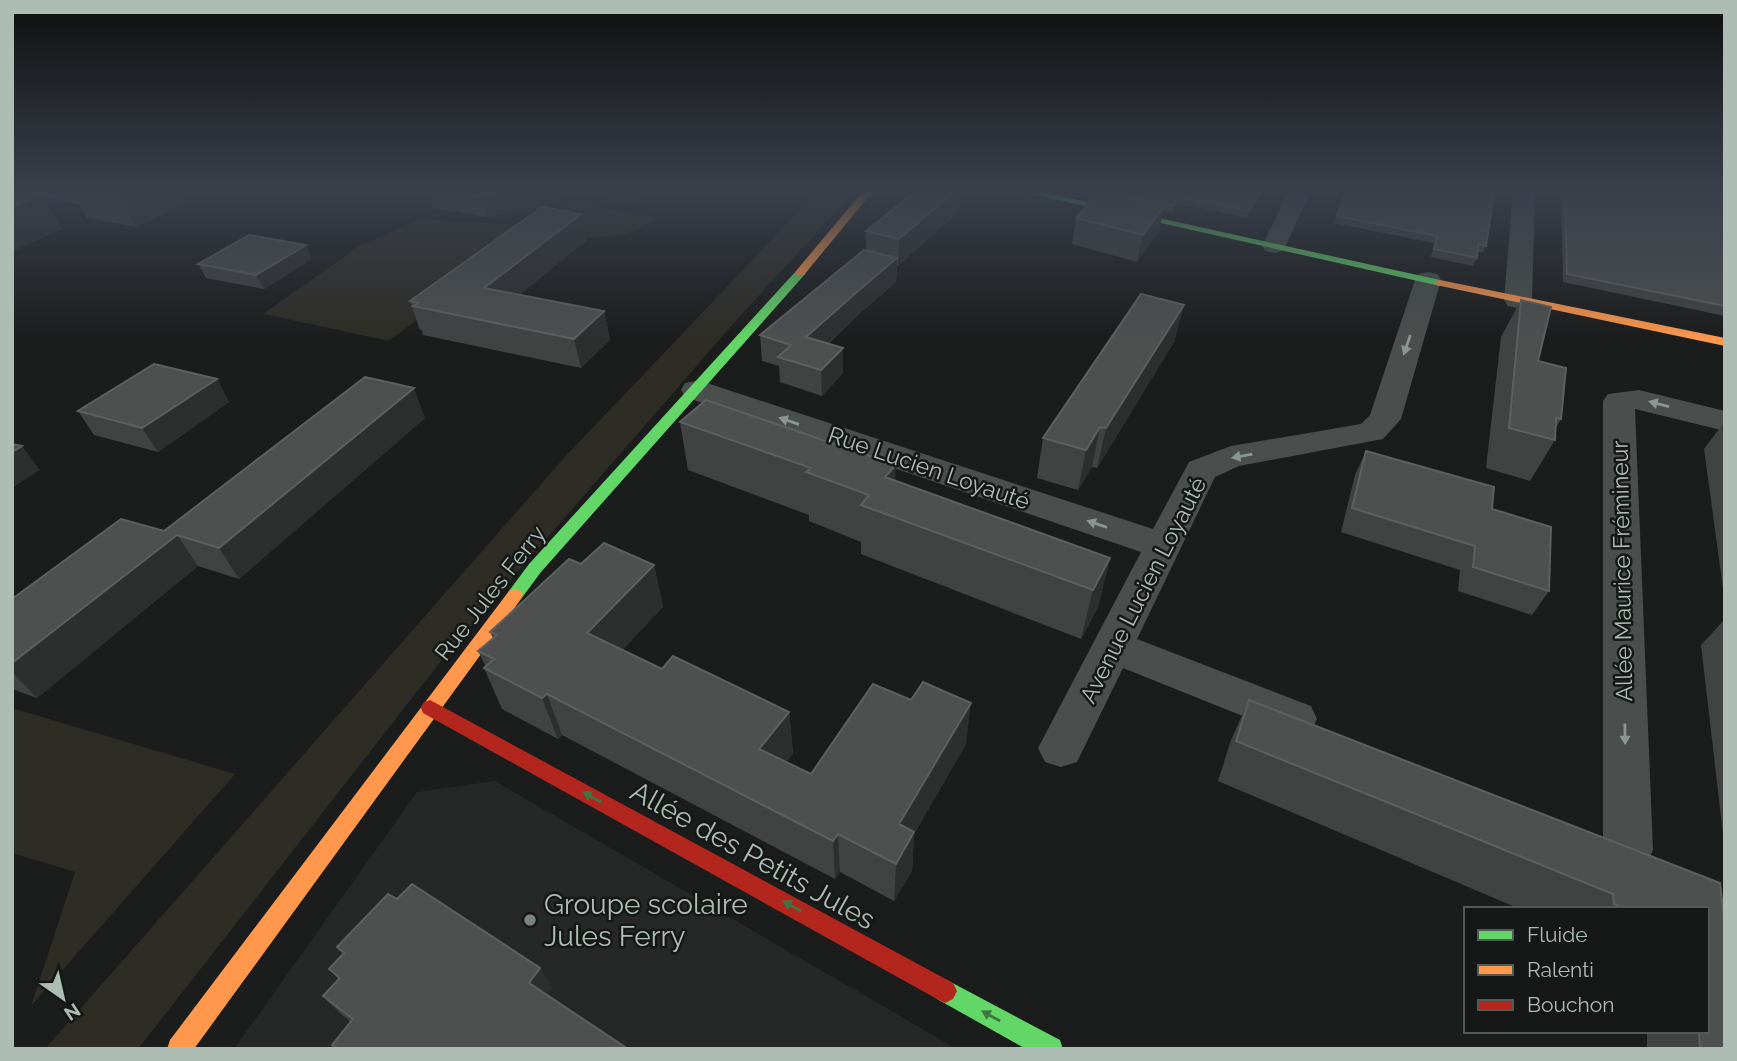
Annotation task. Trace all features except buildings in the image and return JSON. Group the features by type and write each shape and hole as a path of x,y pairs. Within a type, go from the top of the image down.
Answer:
{"street":[{"name":"Rue Jules Ferry","path":"179,1049 535,568 830,241"},
{"path":"1252,241 1518,300 1725,342"},
{"path":"1274,246 1277,241"},
{"path":"1518,300 1521,241"},
{"name":"Avenue Lucien Loyauté","path":"1061,748 1202,470 1231,457 1371,432 1385,419 1428,280"},
{"name":"Rue Lucien Loyauté","path":"696,390 1162,546"},
{"name":"Allée Maurice Frémineur","path":"1627,850 1619,401 1639,399 1725,421"},
{"path":"1114,648 1336,735"},
{"name":"Allée des Petits Jules","path":"430,708 1051,1049"}],"shaded area":[{"path":"372,241 521,241 389,341 263,314 358,247"},
{"path":"771,241 809,241 448,652 138,1049 45,1049 563,459"},
{"path":"12,708 235,774 31,1006 75,872 12,853"},
{"name":"Groupe scolaire Jules Ferry","path":"495,781 957,1049 234,1049 417,792"}],"traffic: fast":[{"path":"1248,241 1440,283"},
{"path":"515,595 535,568 800,273"},
{"path":"945,991 1051,1049"}],"traffic: slow":[{"path":"800,273 827,241"},
{"path":"1440,283 1725,342"},
{"path":"179,1049 515,595"}],"traffic: jam":[{"path":"430,708 945,991"}],"place":[{"name":"Groupe scolaire Jules Ferry","path":"530,920"}]}
